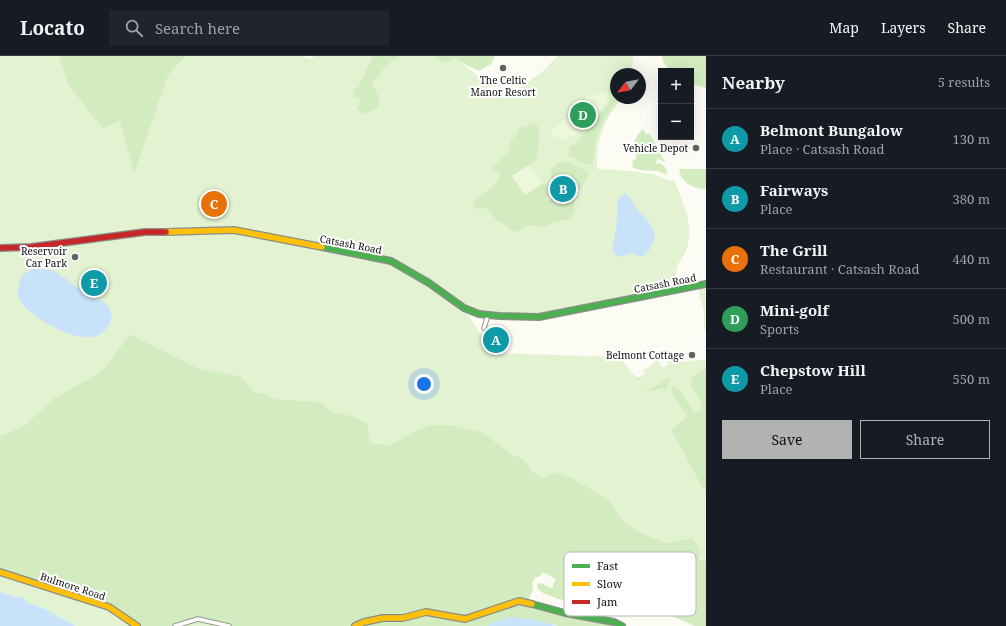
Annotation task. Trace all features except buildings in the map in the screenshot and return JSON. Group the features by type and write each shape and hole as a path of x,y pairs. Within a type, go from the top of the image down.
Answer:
{"street":[{"name":"Catsash Road","path":"0,248 31,247 145,232 234,230 391,261 429,283 464,308 479,314 488,315 539,317 706,284"},
{"path":"484,328 488,315"},
{"name":"Bulmore Road","path":"0,572 109,607 137,626"},
{"path":"355,626 364,622 383,618 403,618 426,612 465,619 519,601 564,613"},
{"path":"581,616 614,622 622,626"},
{"path":"176,626 198,619 229,626"}],"green space":[{"path":"0,56 66,56 150,88 178,66 188,56 301,56 310,59 315,56 371,56 372,57 358,87 353,90 359,96 363,114 369,111 377,93 372,84 381,71 392,60 400,56 435,56 444,63 455,57 476,74 490,89 500,94 520,88 543,71 554,59 559,56 633,56 632,68 610,68 610,104 618,104 602,130 598,148 597,168 656,175 665,179 674,180 687,214 689,232 686,251 677,267 674,288 539,317 499,316 464,309 493,353 619,357 649,392 669,386 671,380 670,377 649,390 642,382 643,380 639,377 645,373 643,370 648,367 649,368 655,362 653,358 656,356 662,368 668,364 666,357 668,356 676,356 680,354 682,362 706,359 706,368 697,372 694,393 702,407 700,410 694,412 684,396 671,392 687,416 671,430 703,489 706,491 706,561 699,559 692,538 666,543 641,533 623,521 609,500 554,472 544,478 533,472 522,458 513,455 482,432 431,425 413,432 390,445 370,443 353,416 332,412 320,402 277,399 261,393 255,393 240,376 200,369 130,334 105,367 92,377 54,398 24,426 0,436"},
{"path":"59,56 187,56 168,75 134,174 120,120 103,129 68,84"},
{"path":"371,56 400,56 381,72 372,84 380,103 376,109 363,114 357,109 360,102 359,97 354,97 353,90 358,87 372,57"},
{"path":"435,56 495,56 491,64 479,71 455,58 444,63"},
{"path":"662,56 706,56 706,88 694,85 694,68 668,68 663,62"},
{"path":"610,85 610,99 609,94 607,89"},
{"path":"600,93 607,94 607,100 582,130 573,138 571,135 563,140 553,136 550,132 575,111 587,98"},
{"path":"610,99 610,104 616,104 599,131 595,143 593,163 591,165 581,163 569,156 569,147 576,144 591,123 608,104"},
{"path":"530,123 535,124 540,132 536,160 512,176 525,195 545,183 548,187 546,197 547,200 553,199 557,205 568,200 573,200 575,208 568,220 552,223 545,227 526,225 517,232 510,230 504,224 497,221 485,208 476,209 473,205 475,201 496,183 500,175 499,171 493,170 492,168 509,151 511,139 516,136 519,128 528,126"},
{"path":"643,129 646,134 650,134 665,162 657,159 656,164 658,164 658,162 664,166 667,175 657,171 640,170 632,167 633,160 636,159 634,148 635,140"},
{"path":"560,162 571,163 589,173 580,189 575,186 570,186 566,182 555,182 552,180 552,170"},
{"path":"529,165 542,184 525,195 512,176"},
{"path":"679,169 706,169 706,189 697,188 689,184 682,178"},
{"path":"706,286 706,331 704,329 704,311 698,290 699,288"},
{"path":"130,334 200,369 240,376 255,393 261,393 277,399 320,402 332,412 353,416 367,424 370,443 390,445 413,432 430,425 450,425 482,432 513,455 522,458 533,472 544,478 554,472 570,477 609,500 623,521 641,533 666,543 692,538 700,549 699,559 706,561 706,626 695,626 671,616 696,616 696,552 564,552 564,600 543,593 537,588 538,583 551,588 553,587 555,579 543,572 539,577 536,577 532,583 533,590 527,603 564,611 564,616 587,616 614,622 612,626 558,626 553,624 492,623 487,626 229,626 198,619 175,626 137,626 109,607 0,572 0,436 24,426 54,398 92,377 105,367"},
{"path":"706,368 706,491 703,489 671,430 687,416 671,392 673,385 682,393 694,412 700,410 702,407 691,385 691,381 693,376"},
{"path":"634,375 641,379 649,390 670,377 671,380 666,390 662,388 649,392"},
{"path":"0,572 109,607 137,626 76,626 45,609 26,602 24,597 21,596 18,598 0,592"},
{"path":"198,619 229,626 175,626"}],"water":[{"path":"625,193 629,196 636,208 651,225 655,234 651,247 642,257 630,253 620,257 616,256 612,248 616,230 618,199"},
{"path":"32,269 53,271 67,279 87,295 94,299 103,301 109,307 112,318 105,330 99,335 90,337 79,336 55,328 33,314 19,299 18,293 19,284 22,277 25,273"},
{"path":"0,592 18,598 21,596 24,597 26,602 45,609 76,626 0,626"},
{"path":"511,617 531,619 558,626 487,626"}],"traffic: fast":[{"path":"322,247 391,261 429,283 464,308 479,314 499,316 539,317 706,284"},
{"path":"532,604 564,613"},
{"path":"581,616 614,622 622,626"}],"traffic: slow":[{"path":"166,232 234,230 322,247"},
{"path":"0,572 109,607 137,626"},
{"path":"355,626 364,622 383,618 403,618 426,612 465,619 519,601 532,604"}],"traffic: jam":[{"path":"0,248 31,247 145,232 166,232"}],"place":[{"name":"The Celtic Manor Resort","path":"503,68"},
{"name":"Mini-golf","path":"583,115"},
{"name":"Vehicle Depot","path":"696,148"},
{"name":"Fairways","path":"563,189"},
{"name":"The Grill","path":"214,204"},
{"name":"Reservoir Car Park","path":"75,257"},
{"name":"Chepstow Hill","path":"94,283"},
{"name":"Belmont Bungalow","path":"496,340"},
{"name":"Belmont Cottage","path":"692,355"}]}
